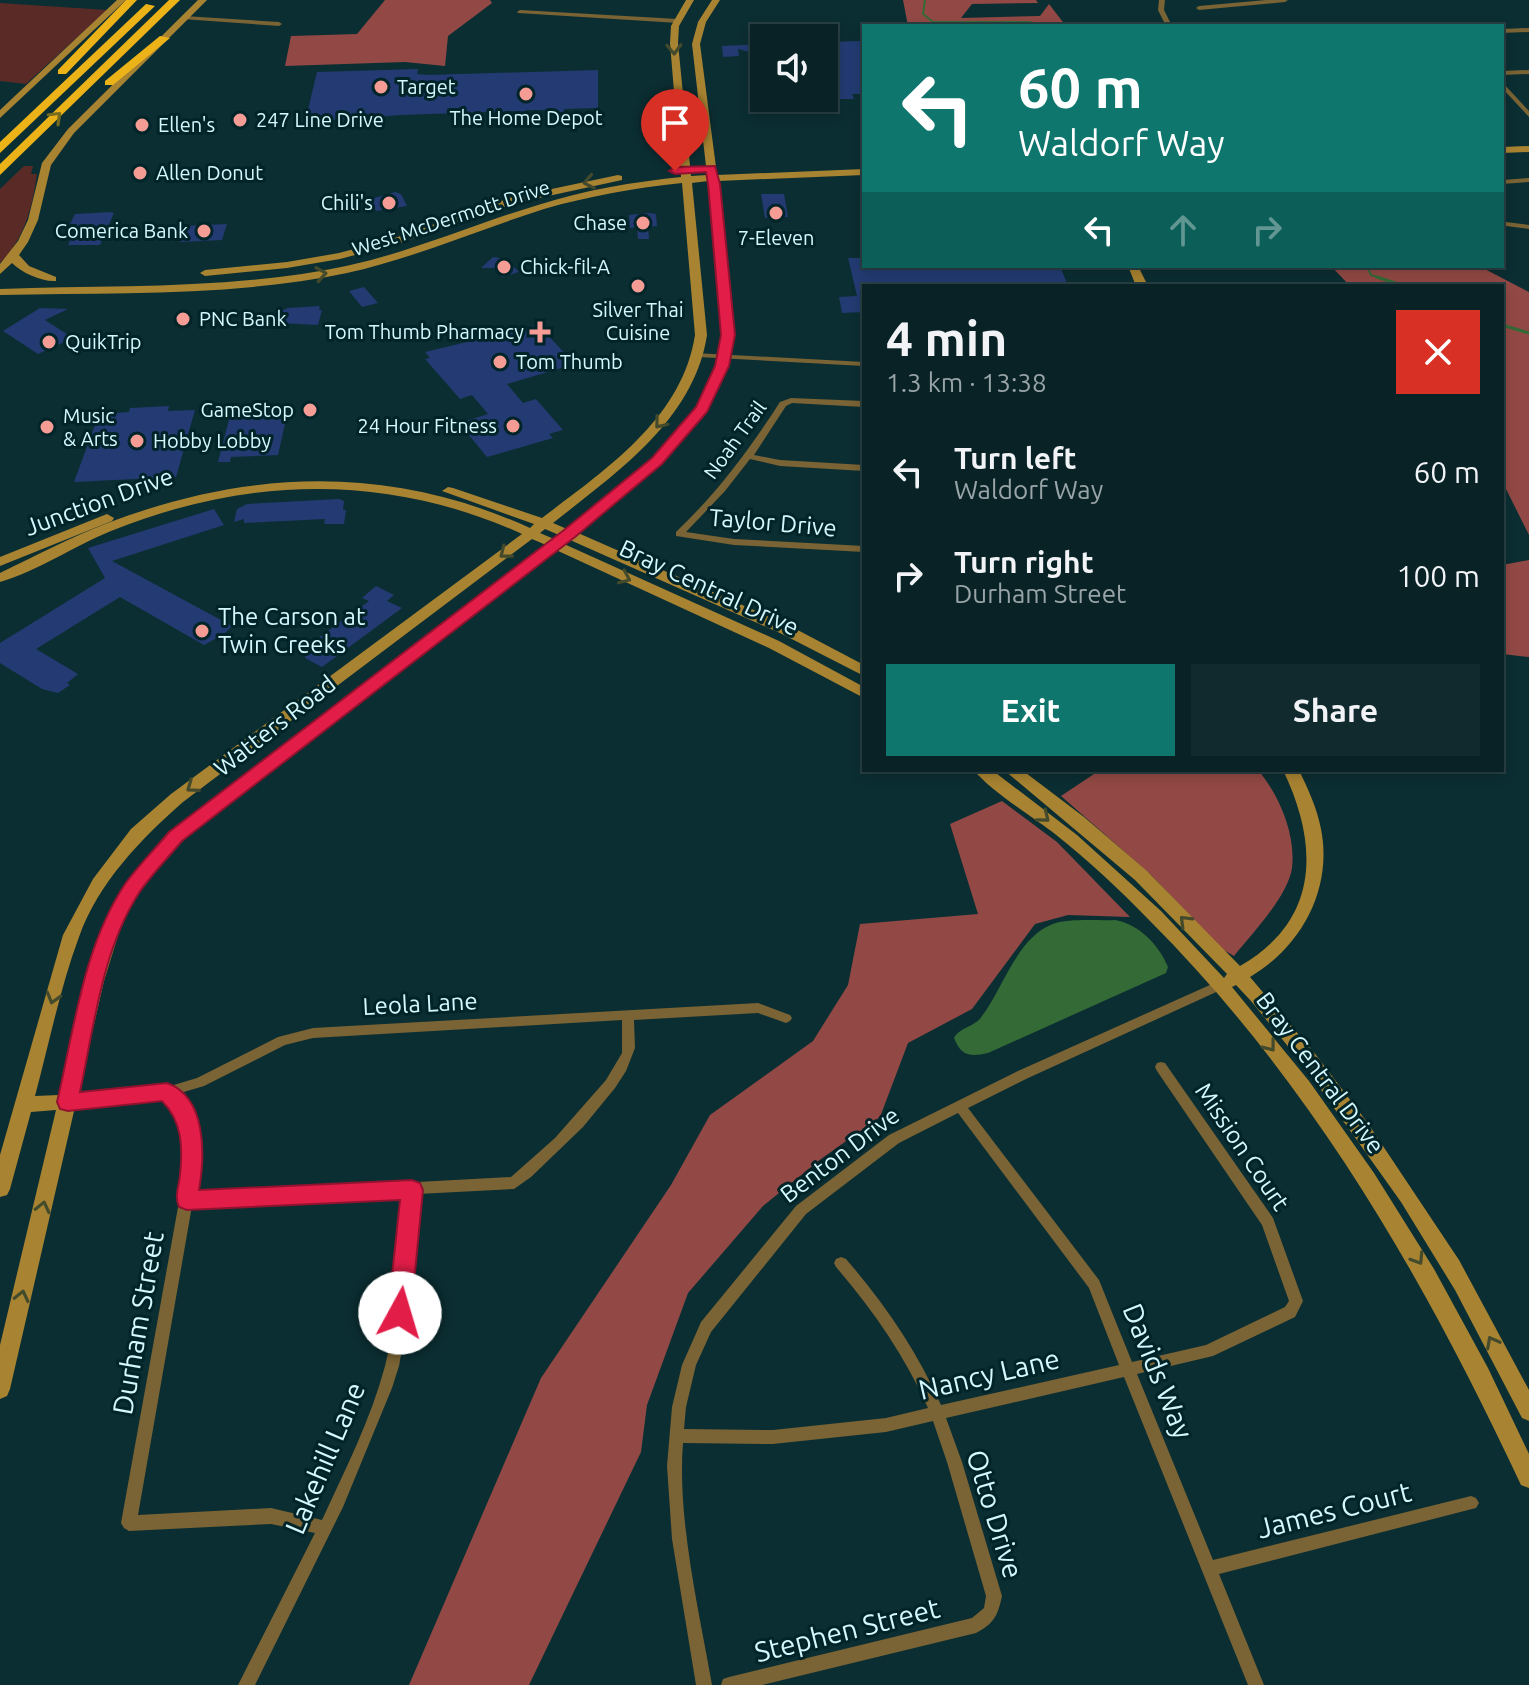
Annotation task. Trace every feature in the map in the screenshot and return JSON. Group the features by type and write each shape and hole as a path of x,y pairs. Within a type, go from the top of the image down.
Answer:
{"highway":[{"path":"42,109 40,98 132,0"},
{"path":"0,149 155,0"},
{"path":"0,171 175,0"},
{"path":"0,184 139,56 164,38"}],"main road":[{"path":"0,115 122,0"},
{"path":"2,268 14,256 33,220 41,178 52,154 71,131 203,0"},
{"name":"Watters Road","path":"0,1189 71,935 99,883 137,833 177,798 609,473 645,440 681,394 698,355 701,335 674,43 678,21 690,0"},
{"name":"Watters Road","path":"0,1389 95,981 113,926 132,889 176,836 562,539 670,449 702,409 725,356 728,335 696,44 703,20 716,0"},
{"path":"1504,142 1529,141"},
{"path":"1504,150 1529,149"},
{"name":"West McDermott Drive","path":"0,292 245,277 371,248 475,213 585,183 862,162"},
{"name":"West McDermott Drive","path":"712,173 862,172"},
{"name":"West McDermott Drive","path":"0,281 308,276 368,265 589,194 686,175"},
{"path":"475,213 493,225"},
{"path":"14,256 15,261 24,268 52,279"},
{"name":"Junction Drive","path":"0,562 89,524 152,502 251,482 302,477 355,477 436,488 494,503 537,528"},
{"name":"Junction Drive","path":"0,578 108,527 199,500 300,486 373,487 406,491 537,528"},
{"path":"373,487 419,491 436,488"},
{"path":"21,569 24,561 89,524"},
{"name":"Bray Central Drive","path":"537,528 747,614 862,670"},
{"name":"Bray Central Drive","path":"562,539 862,692"},
{"name":"Bray Central Drive","path":"985,772 1115,874 1174,932 1221,985 1317,1107 1419,1260 1529,1477"},
{"name":"Bray Central Drive","path":"1014,772 1129,866 1241,976 1341,1099 1452,1267 1529,1411"},
{"name":"Benton Drive","path":"1221,985 1241,976 1270,955 1295,926 1316,872 1318,848 1313,819 1292,772"},
{"path":"22,1105 68,1102"}],"street":[{"path":"1162,0 1163,18 1168,24"},
{"path":"1199,8 1285,0"},
{"path":"520,12 530,15 678,21"},
{"path":"184,18 279,24"},
{"path":"1504,31 1529,30"},
{"path":"1504,73 1529,72"},
{"path":"1504,86 1529,115"},
{"path":"680,110 702,109"},
{"path":"1504,182 1529,180"},
{"path":"1509,224 1529,227"},
{"path":"698,355 862,364"},
{"name":"Noah Trail","path":"679,534 718,494 786,402 862,404"},
{"path":"748,456 780,463 862,468"},
{"name":"Taylor Drive","path":"679,534 734,542 862,549"},
{"name":"Benton Drive","path":"704,1685 676,1504 676,1436 689,1365 706,1327 801,1210 894,1139 959,1105 1221,985"},
{"name":"Leola Lane","path":"68,1102 167,1092 200,1082 282,1041 313,1033 758,1008 786,1018"},
{"path":"187,1200 514,1183 549,1156 616,1075 629,1050 628,1015"},
{"name":"Mission Court","path":"1161,1067 1268,1222 1296,1301"},
{"name":"Durham Street","path":"167,1092 182,1108 190,1125 191,1174 129,1523 271,1516 325,1528"},
{"name":"Davids Way","path":"959,1105 1094,1284 1256,1685"},
{"name":"Lakehill Lane","path":"246,1685 325,1528 385,1386 400,1313 412,1190"},
{"name":"Otto Drive","path":"841,1263 876,1302 923,1382 937,1413 994,1596 991,1612 976,1625"},
{"name":"Nancy Lane","path":"676,1436 773,1437 886,1425 1208,1351 1290,1312 1296,1301"},
{"name":"James Court","path":"1210,1568 1471,1503"},
{"name":"Stephen Street","path":"729,1685 976,1625"}],"shaded area":[{"path":"385,0 490,0 492,3 448,36 445,66 405,62 285,66 291,36 357,34"},
{"path":"903,0 1036,0 1038,3 972,4 961,18 1040,16 1049,4 1064,24 908,24"},
{"path":"0,3 107,10 26,84 0,81"},
{"path":"24,166 33,166 31,174 37,174 33,199 16,243 0,263 0,189"},
{"path":"1333,268 1483,268 1529,292 1529,535 1504,485 1504,284 1348,284"},
{"path":"1529,560 1529,657 1504,654 1504,565"},
{"path":"1097,772 1260,772 1279,803 1289,829 1293,855 1289,879 1277,902 1234,956 1222,949 1151,875 1061,796"},
{"path":"1002,801 1057,842 1130,917 1068,915 1035,924 972,1009 908,1043 880,1117 763,1206 688,1293 647,1405 641,1452 529,1685 409,1685 541,1378 671,1185 710,1115 813,1041 848,985 860,924 978,914 950,824"},
{"path":"1115,920 1132,926 1154,944 1168,967 1166,973 988,1053 971,1055 963,1052 954,1038 982,1016 1020,952 1040,931 1067,921"}],"building":[{"path":"862,41 862,94 852,94 854,99 838,99 838,42"},
{"path":"750,45 750,52 738,49 739,56 723,57 722,46"},
{"path":"418,69 417,74 428,75 598,70 598,108 564,109 564,112 526,110 526,113 401,115 305,122 317,72"},
{"name":"Chili's","path":"395,192 401,194 407,206 376,211 371,199"},
{"path":"761,194 784,194 788,217 765,218"},
{"path":"114,213 100,245 68,245 77,224 70,224 75,214"},
{"name":"Chase","path":"656,214 657,226 648,227 649,239 638,239 637,227 630,228 629,215"},
{"name":"Comerica Bank","path":"227,224 222,240 180,242 185,226"},
{"name":"Chick-fil-A","path":"493,257 506,259 519,272 502,277 494,268 481,268"},
{"path":"848,258 862,258 862,268 1061,268 1067,284 862,284 862,312 842,313 839,297 857,296"},
{"path":"364,287 378,303 362,307 349,291"},
{"path":"320,306 319,310 322,310 318,325 279,323 283,310"},
{"path":"40,308 68,309 45,320 73,338 38,354 3,331"},
{"name":"Tom Thumb","path":"538,325 575,364 507,384 523,403 536,399 563,430 549,434 553,438 487,457 468,434 472,432 463,422 488,414 472,395 460,399 425,359 430,358 425,352"},
{"path":"273,404 272,407 289,406 278,455 231,457 230,462 218,462 232,408"},
{"name":"Hobby Lobby","path":"169,406 168,411 195,410 176,477 74,482 99,414 129,412 130,408"},
{"path":"344,501 343,510 346,510 344,524 324,524 325,519 244,523 244,519 234,522 237,509 247,504"},
{"name":"The Carson at Twin Creeks","path":"214,509 224,525 112,561 232,626 224,634 204,645 120,597 36,649 78,674 67,683 70,685 58,693 42,689 0,663 0,643 105,578 88,548"},
{"name":"The Carson at Twin Creeks","path":"376,586 394,595 387,601 402,608 322,667 305,658 306,647 369,601 362,598"}],"waterway":[{"path":"925,0 923,14 933,22 1032,24"},
{"path":"1368,268 1371,275 1398,284"},
{"path":"1504,326 1529,333"}],"place":[{"name":"Target","path":"381,87"},
{"name":"The Home Depot","path":"526,94"},
{"name":"247 Line Drive","path":"240,120"},
{"name":"Ellen's","path":"142,125"},
{"name":"Allen Donut","path":"140,173"},
{"name":"Chili's","path":"389,203"},
{"name":"7-Eleven","path":"776,213"},
{"name":"Chase","path":"643,223"},
{"name":"Comerica Bank","path":"204,231"},
{"name":"Chick-fil-A","path":"504,267"},
{"name":"Silver Thai Cuisine","path":"638,286"},
{"name":"PNC Bank","path":"183,319"},
{"name":"Tom Thumb Pharmacy","path":"540,332"},
{"name":"QuikTrip","path":"49,342"},
{"name":"Tom Thumb","path":"500,362"},
{"name":"GameStop","path":"310,410"},
{"name":"24 Hour Fitness","path":"513,426"},
{"name":"Music & Arts","path":"47,427"},
{"name":"Hobby Lobby","path":"137,441"},
{"name":"The Carson at Twin Creeks","path":"202,631"}],"route":[{"path":"400,1313 412,1190 187,1200 191,1174 190,1125 182,1108 167,1092 103,1101 68,1102 95,981 113,926 132,889 176,836 569,534 670,449 702,409 722,366 728,335 714,184 711,168 675,171"}]}
